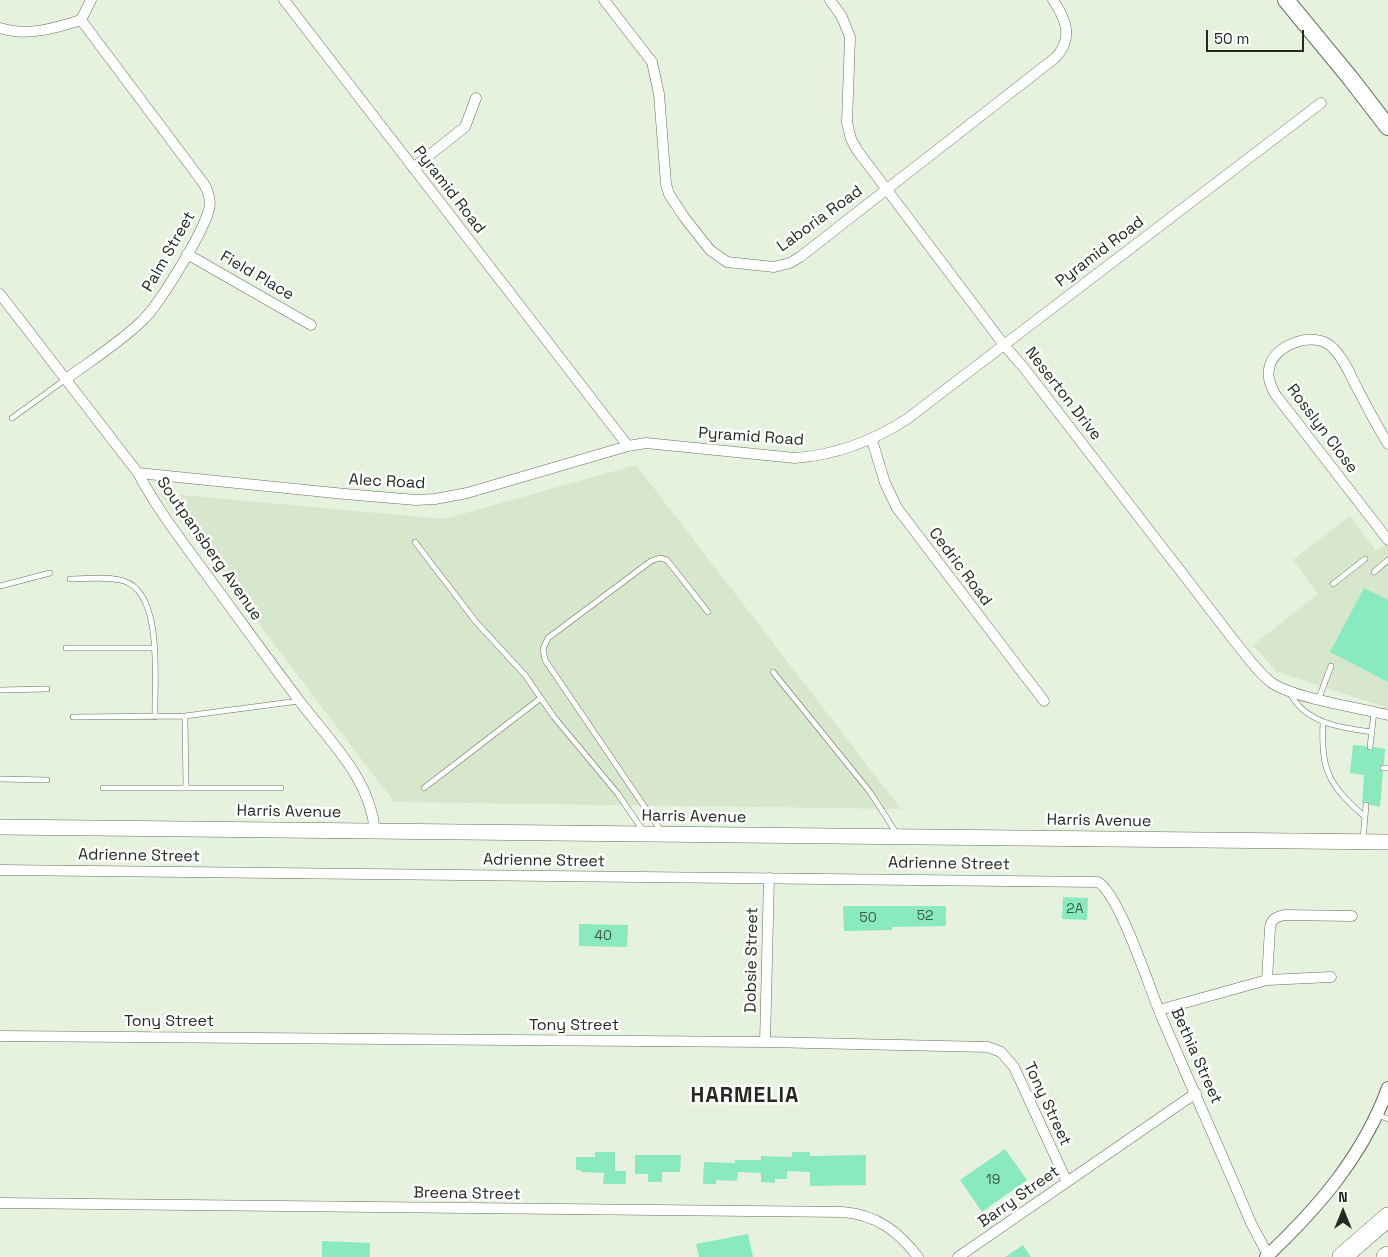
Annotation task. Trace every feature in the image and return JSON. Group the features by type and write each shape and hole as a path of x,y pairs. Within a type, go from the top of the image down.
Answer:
{"highway":[{"path":"1342,1257 1388,1217"}],"main road":[{"path":"1286,0 1388,127"},
{"path":"1302,0 1304,21"},
{"name":"Harris Avenue","path":"0,827 1388,842"}],"street":[{"path":"0,28 24,32 55,28 81,20 91,0"},
{"name":"Pyramid Road","path":"284,0 628,446 646,442 795,458 816,456 872,440 906,419 1321,103"},
{"name":"Laboria Road","path":"604,0 652,62 658,88 666,184 669,194 684,217 718,257 727,262 774,267 790,263 1009,96 1063,50 1065,18 1053,0"},
{"name":"Neserton Drive","path":"830,0 842,17 850,37 848,123 851,139 867,166 1004,345 1024,368 1251,661 1272,682 1289,690 1388,715"},
{"name":"Palm Street","path":"66,379 123,338 144,319 187,254 208,214 210,201 208,189 81,20"},
{"path":"413,168 464,128 476,98"},
{"name":"Field Place","path":"187,254 311,324"},
{"name":"Soutpansberg Avenue","path":"0,294 138,473 151,499 299,701 348,762 366,791 371,806 375,831"},
{"name":"Rosslyn Close","path":"1387,537 1275,394 1268,376 1273,359 1302,340 1316,339 1330,346 1345,364 1388,444"},
{"name":"Cedric Road","path":"872,440 885,483 897,508 1044,701"},
{"name":"Alec Road","path":"138,473 355,495 416,500 435,499 468,493 628,446"},
{"name":"Adrienne Street","path":"0,870 1088,881"},
{"name":"Dobsie Street","path":"765,1042 769,878"},
{"name":"Bethia Street","path":"1088,881 1098,882 1108,891 1267,1256"},
{"path":"1267,980 1270,928 1271,922 1275,918 1284,915 1352,916"},
{"path":"1159,1010 1267,980 1332,977"},
{"name":"Tony Street","path":"0,1036 765,1042 968,1046 995,1049 1006,1056 1014,1067 1067,1182"},
{"path":"1267,1256 1310,1215 1330,1191 1383,1117 1388,1088"},
{"name":"Barry Street","path":"958,1257 1196,1093"},
{"name":"Breena Street","path":"0,1204 843,1212 862,1215 881,1222 904,1240 918,1257"}],"lane":[{"path":"12,418 66,379"},
{"path":"415,542 476,622 525,675 541,698 618,794 646,834"},
{"path":"663,834 545,660 543,649 548,638 651,562 660,558 668,560 708,612"},
{"path":"1333,584 1365,559"},
{"path":"1374,572 1388,560"},
{"path":"0,586 50,573"},
{"path":"70,579 121,580 130,584 148,605 153,627 154,716"},
{"path":"66,648 153,648"},
{"path":"1319,698 1331,666"},
{"path":"773,672 870,792 898,836"},
{"path":"0,690 47,689"},
{"path":"1289,690 1296,705 1324,722 1342,728 1372,732"},
{"path":"424,788 541,698"},
{"path":"73,717 185,716 299,701"},
{"path":"1370,747 1374,711"},
{"path":"185,716 186,787"},
{"path":"1324,722 1322,750 1327,774 1347,801 1365,817"},
{"path":"0,779 47,780"},
{"path":"103,788 281,788"},
{"path":"1363,841 1366,805"}],"shaded area":[{"path":"636,465 901,809 394,802 159,493 444,519"},
{"path":"1350,516 1376,551 1388,544 1388,708 1277,672 1253,645 1318,594 1293,560"}],"building":[{"path":"1364,588 1388,600 1388,682 1330,652"},
{"path":"1353,745 1366,746 1370,751 1374,747 1385,749 1384,764 1379,768 1383,772 1380,807 1370,805 1367,801 1362,803 1364,775 1350,773"},
{"path":"1063,897 1088,898 1087,920 1062,919"},
{"path":"843,906 946,906 946,926 892,927 892,930 844,931"},
{"path":"579,924 628,925 627,947 579,946"},
{"path":"1005,1149 1027,1180 982,1212 960,1180"},
{"path":"595,1152 615,1152 615,1171 626,1171 626,1184 603,1184 604,1173 576,1170 576,1157 595,1157"},
{"path":"792,1152 810,1152 810,1156 866,1155 866,1185 810,1186 810,1172 787,1171 787,1179 775,1179 775,1183 761,1182 761,1173 738,1172 737,1181 716,1180 716,1184 703,1184 704,1162 735,1163 735,1160 761,1160 761,1156 792,1157"},
{"path":"635,1155 681,1155 680,1172 662,1172 662,1182 648,1182 648,1174 635,1174"},
{"path":"748,1234 753,1257 699,1257 696,1244"},
{"path":"322,1241 370,1243 370,1257 322,1257"},
{"path":"1023,1245 1031,1257 1005,1257"}],"district":[{"name":"HARMELIA","path":"745,1096"}]}
